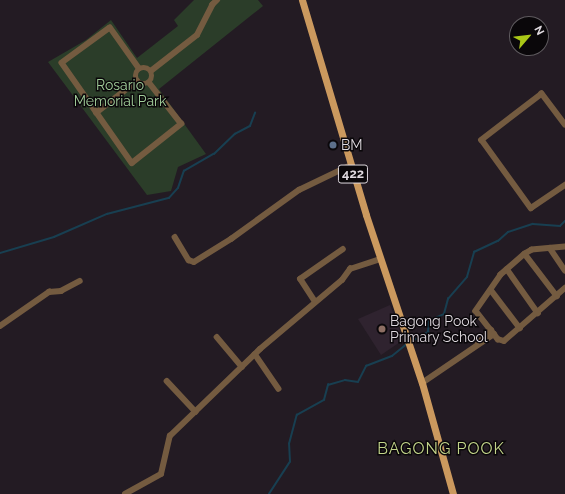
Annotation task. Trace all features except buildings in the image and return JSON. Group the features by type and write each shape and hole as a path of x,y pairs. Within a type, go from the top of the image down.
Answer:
{"main road":[{"name":"422","path":"302,0 380,259 422,383 453,494"}],"street":[{"path":"151,71 197,35 212,4 217,0"},
{"path":"139,69 110,28 62,63 132,163 181,124 149,83"},
{"path":"139,69 144,68 151,71"},
{"path":"137,81 136,76 139,69"},
{"path":"137,81 144,85 149,83 152,78 151,71"},
{"path":"96,112 137,81"},
{"path":"565,125 542,94 482,140 531,208 565,185"},
{"path":"175,237 189,260 194,262 231,239 299,190 351,165"},
{"path":"565,247 550,248 526,254 507,269 476,309 492,332 502,342 538,313 565,288"},
{"path":"550,248 565,270"},
{"path":"315,302 300,280 343,249"},
{"path":"526,254 557,296"},
{"path":"126,494 161,474 170,436 255,354 342,280 350,269 380,259"},
{"path":"507,269 538,313"},
{"path":"0,326 49,292 61,291 80,281"},
{"path":"491,290 520,328"},
{"path":"422,383 478,344 492,332"},
{"path":"218,337 242,367"},
{"path":"255,354 279,389"},
{"path":"167,381 196,412"}],"shaded area":[{"name":"Bagong Pook Primary School","path":"390,305 403,340 381,355 358,319"}],"green space":[{"name":"Rosario Memorial Park","path":"194,0 258,0 263,6 159,89 206,154 178,167 171,191 147,195 48,62 86,40 111,20 137,58 178,26 174,20"}],"waterway":[{"path":"0,253 54,237 107,214 169,198 178,188 184,171 214,154 235,134 250,126 255,113"},
{"path":"411,342 428,332 429,321 444,314 448,299 467,277 474,252 498,241 508,232 533,224 560,226 565,221"},
{"path":"269,494 290,462 289,444 297,415 324,400 328,385 345,380 358,382 366,366 392,356 407,344"}],"place":[{"name":"BM","path":"333,145"},
{"name":"Bagong Pook Primary School","path":"382,329"}],"district":[{"name":"BAGONG POOK","path":"441,449"}]}
